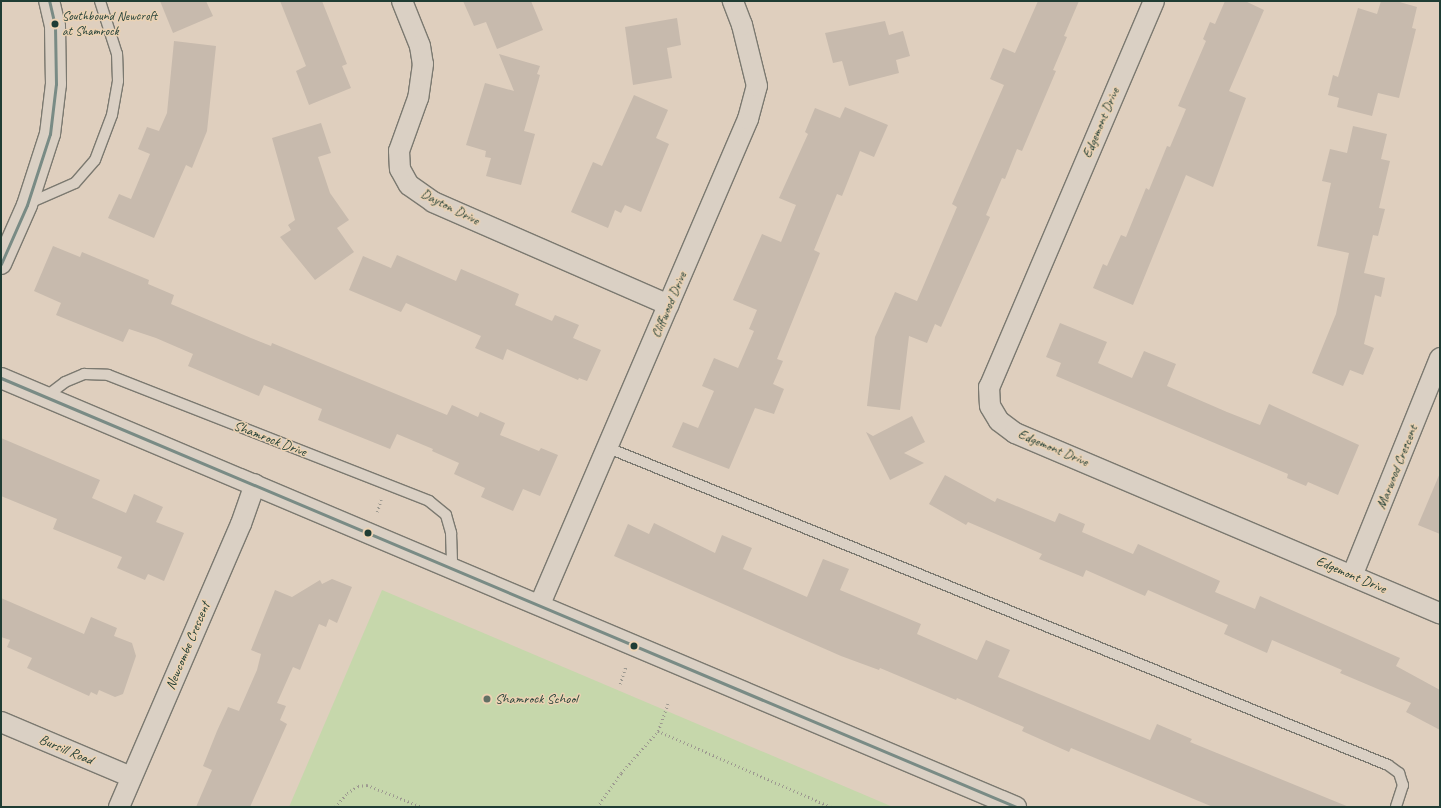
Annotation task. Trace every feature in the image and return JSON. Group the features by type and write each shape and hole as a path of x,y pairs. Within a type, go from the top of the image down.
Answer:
{"street":[{"path":"1,264 27,205 50,134 56,84 55,26 49,1"},
{"name":"Dayton Drive","path":"402,1 420,46 423,64 418,98 399,151 400,168 409,185 433,202 669,304"},
{"name":"Cliffwood Drive","path":"540,604 606,447 748,119 757,86 742,25 733,1"},
{"name":"Edgemont Drive","path":"1154,1 989,386 990,406 999,421 1015,433 1440,613"},
{"name":"Marwood Crescent","path":"1352,576 1440,358"},
{"path":"1,378 44,398 255,484 1016,807"},
{"name":"Newcombe Crescent","path":"119,807 241,524 255,484"},
{"name":"Bursill Road","path":"1,722 131,777"}],"lane":[{"path":"27,205 75,183 95,160 112,114 118,82 117,54 100,1"},
{"name":"Shamrock Drive","path":"44,398 65,382 84,374 108,375 429,501 446,514 451,533 452,567"},
{"path":"606,447 1388,766 1399,773 1403,785 1396,807"}],"path":[{"path":"375,518 381,500"},
{"path":"620,684 626,666"},
{"path":"597,807 621,773 658,731 668,704"},
{"path":"658,731 831,807"},
{"path":"335,807 347,793 358,786 367,785 422,807"}],"green space":[{"name":"Shamrock School","path":"382,590 893,807 289,807"}],"building":[{"path":"160,1 206,1 213,16 173,33"},
{"path":"280,1 322,1 347,64 342,66 351,88 309,105 296,71 306,66"},
{"path":"463,1 531,1 543,30 497,49 486,22 474,26"},
{"path":"1038,1 1079,1 1064,36 1067,37 1053,70 1056,71 1022,151 1017,149 1005,179 1002,178 986,215 990,217 941,327 935,324 927,343 909,336 900,410 867,406 875,337 895,292 917,301 957,207 952,204 1004,85 990,79 1003,48 1015,53"},
{"path":"1225,1 1245,1 1264,10 1229,91 1246,98 1213,187 1186,175 1133,305 1093,288 1103,264 1107,266 1121,235 1126,237 1146,188 1149,190 1167,146 1170,147 1186,109 1178,106 1206,41 1203,39 1210,22 1215,24"},
{"path":"1381,1 1396,1 1417,7 1412,28 1416,29 1399,98 1378,93 1372,116 1337,107 1339,98 1328,95 1333,75 1338,77 1358,8 1377,14"},
{"path":"677,18 681,45 667,48 672,78 633,85 625,27"},
{"path":"885,21 889,35 903,31 910,56 896,60 899,73 849,86 842,61 833,63 825,33"},
{"path":"174,41 216,46 207,131 192,168 186,165 154,238 108,218 119,194 131,199 150,154 138,149 147,127 159,131 167,113"},
{"path":"499,54 540,66 537,74 540,75 524,131 535,134 521,185 486,176 491,158 485,157 486,151 466,145 485,83 514,91"},
{"path":"634,95 668,110 656,138 669,144 641,212 625,205 621,213 615,210 608,228 571,212 593,162 602,166"},
{"path":"845,107 888,125 874,157 860,151 842,196 837,194 814,250 820,253 777,359 783,361 773,384 784,389 774,414 755,408 729,469 672,447 683,422 698,428 714,391 702,386 714,358 738,368 754,331 749,329 757,310 733,300 762,234 781,242 796,205 779,198 808,134 805,132 815,108 840,118"},
{"path":"321,123 331,153 318,157 330,193 349,220 337,228 354,252 315,280 280,237 291,230 288,225 295,220 272,138"},
{"path":"1353,126 1387,134 1381,159 1390,161 1379,208 1385,209 1378,236 1373,235 1364,273 1385,278 1381,297 1375,295 1364,344 1374,348 1363,375 1350,370 1343,386 1312,373 1336,314 1349,253 1317,246 1331,183 1322,181 1330,149 1347,153"},
{"path":"53,246 80,257 82,252 149,280 148,284 174,295 171,304 251,338 271,346 272,343 447,415 452,405 478,417 480,412 505,423 500,435 539,451 541,448 558,455 540,496 523,489 513,511 481,497 485,488 454,474 459,463 432,451 433,449 397,434 390,449 318,420 322,409 264,385 259,396 188,366 193,354 156,338 129,329 123,342 56,315 61,303 34,291"},
{"path":"397,255 456,281 461,269 519,294 515,305 552,321 555,315 579,325 573,338 601,350 587,381 579,378 578,380 507,349 503,360 475,348 481,336 406,303 401,312 349,290 363,256 391,268"},
{"path":"1060,323 1107,342 1098,363 1132,378 1144,351 1176,364 1167,386 1260,425 1269,404 1359,445 1338,495 1308,482 1306,486 1287,478 1288,474 1056,376 1061,363 1046,357"},
{"path":"912,416 925,442 904,453 924,463 890,480 866,432 873,436"},
{"path":"1,438 100,480 92,498 126,513 134,494 163,507 156,522 184,533 164,581 148,574 145,580 117,568 122,557 53,529 57,519 1,496"},
{"path":"1440,473 1440,534 1418,525"},
{"path":"945,475 995,502 997,498 1055,522 1059,513 1085,524 1082,532 1133,554 1138,544 1220,581 1215,592 1255,609 1260,596 1400,658 1396,666 1440,690 1440,730 1406,712 1411,703 1340,673 1342,670 1272,640 1267,653 1224,634 1228,625 1148,590 1145,596 1086,570 1083,577 1039,559 1042,554 968,522 966,525 929,504"},
{"path":"654,523 715,553 722,535 752,548 743,569 807,597 823,559 849,569 840,590 921,624 917,634 977,660 986,640 1010,650 998,677 1150,740 1157,724 1192,739 1190,742 1349,807 1213,807 1071,748 1069,752 1022,731 1024,727 957,698 956,700 880,668 879,670 841,656 614,556 628,524 649,534"},
{"path":"332,579 352,587 337,623 329,619 326,627 319,624 300,670 293,667 277,703 286,706 280,720 287,724 250,807 196,807 212,770 203,766 217,731 228,707 239,711 257,670 261,654 251,650 275,590 292,597 320,580 322,584"},
{"path":"1,598 84,634 91,617 117,628 114,636 132,643 136,656 123,694 115,697 99,690 97,695 91,692 89,696 27,668 32,658 7,647 10,640 1,637"}],"transit line":[{"path":"1,264 27,205 50,134 56,84 55,26 49,1"},
{"path":"1,378 1016,807"}],"place":[{"name":"Southbound Newcroft at Shamrock","path":"55,24"},
{"name":"Shamrock School","path":"487,699"}]}
